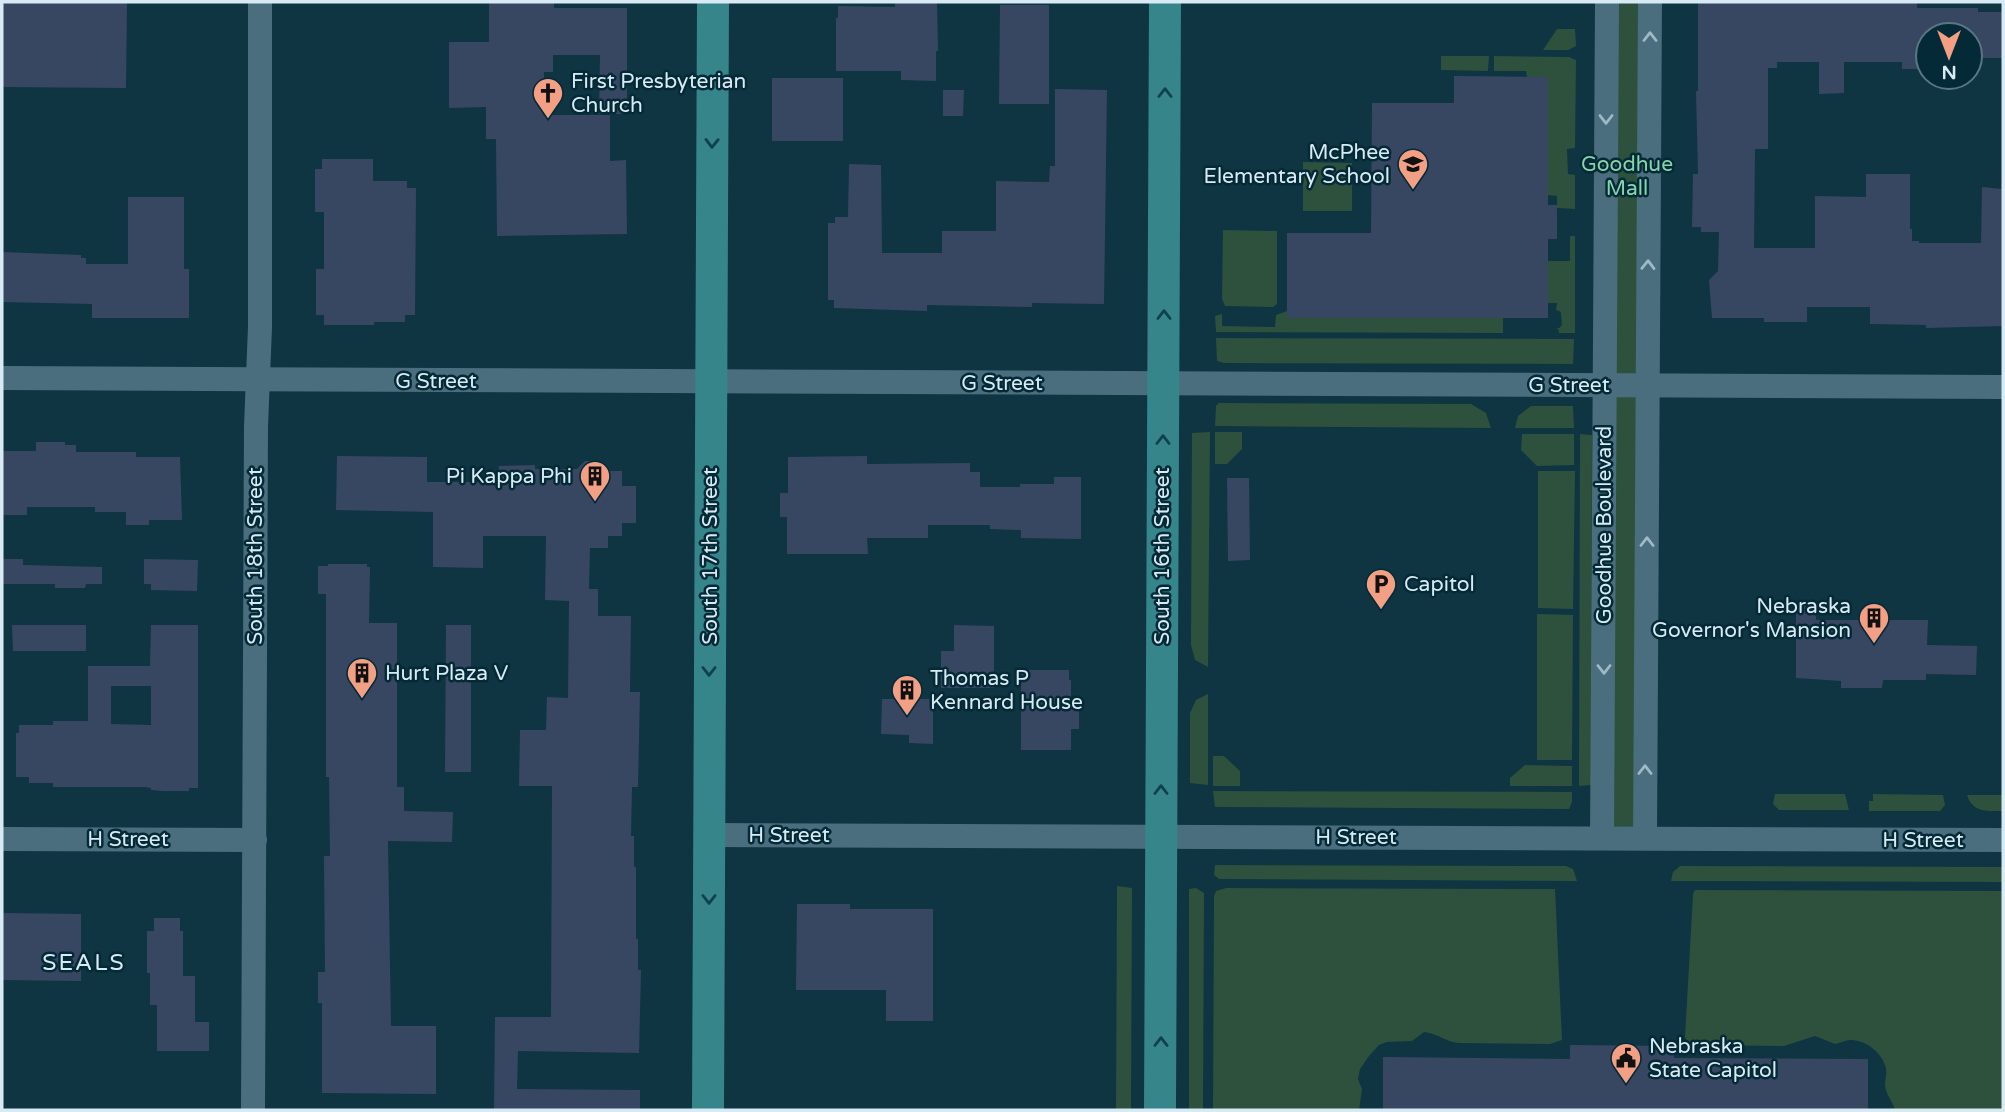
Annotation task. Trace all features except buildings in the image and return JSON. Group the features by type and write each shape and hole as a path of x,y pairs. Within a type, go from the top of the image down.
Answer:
{"main road":[{"name":"South 17th Street","path":"708,1110 713,2"},
{"name":"South 16th Street","path":"1160,1110 1165,2"}],"street":[{"name":"South 18th Street","path":"253,1110 260,2"},
{"name":"Goodhue Boulevard","path":"1602,838 1607,2"},
{"name":"Goodhue Boulevard","path":"1645,838 1650,2"},
{"name":"G Street","path":"2,378 2003,387"},
{"name":"H Street","path":"709,835 2003,840"},
{"name":"H Street","path":"2,839 255,840"}],"green space":[{"name":"Goodhue Mall","path":"1607,2 1650,2 1645,838 1602,838"},
{"path":"1557,29 1575,29 1576,46 1568,50 1543,50"},
{"path":"1441,56 1489,56 1488,71 1441,70"},
{"path":"1494,56 1569,57 1576,60 1575,148 1567,149 1568,174 1575,175 1575,209 1557,208 1557,196 1548,195 1526,71 1494,71"},
{"path":"1303,162 1352,163 1352,211 1303,211"},
{"path":"1223,230 1277,231 1277,304 1273,307 1225,306 1222,299"},
{"path":"1570,236 1575,236 1575,333 1559,333 1556,329 1562,325 1561,312 1556,310 1557,303 1548,303 1548,261 1570,261"},
{"path":"1287,311 1287,318 1503,318 1503,333 1216,332 1215,316 1222,314 1222,326 1275,327 1276,315"},
{"path":"1216,338 1574,339 1573,364 1224,363 1217,361"},
{"path":"1219,403 1471,404 1486,413 1491,428 1215,426 1216,406"},
{"path":"1531,406 1573,406 1574,428 1515,428 1518,416"},
{"path":"1210,432 1208,667 1195,660 1191,645 1192,433"},
{"path":"1215,432 1242,432 1242,449 1227,464 1215,464"},
{"path":"1522,434 1574,434 1574,465 1537,466 1521,450"},
{"path":"1580,434 1592,435 1591,785 1579,786"},
{"path":"1538,471 1575,471 1573,609 1538,608"},
{"path":"1537,614 1573,615 1572,760 1537,760"},
{"path":"1208,694 1208,785 1190,783 1190,713 1196,700"},
{"path":"1213,756 1224,756 1240,771 1240,786 1213,786"},
{"path":"1525,765 1572,766 1572,786 1510,786 1510,778"},
{"path":"1213,791 1572,792 1572,802 1569,809 1215,807"},
{"path":"1775,794 1845,794 1849,810 1779,810 1773,804"},
{"path":"1873,794 1943,795 1945,805 1940,811 1869,811 1869,801 1873,801"},
{"path":"1967,795 2003,795 2003,811 1977,808"},
{"path":"1215,865 1566,866 1573,869 1577,881 1219,879 1214,875"},
{"path":"1680,866 2003,867 2003,882 1671,881 1673,872"},
{"path":"1117,886 1132,888 1131,1110 1116,1110"},
{"path":"1196,888 1204,893 1203,1110 1189,1110 1189,889"},
{"path":"1226,888 1555,889 1562,1040 1550,1044 1459,1043 1424,1032 1412,1041 1379,1045 1369,1056 1360,1069 1358,1079 1362,1089 1359,1110 1213,1110 1214,896 1216,891"},
{"path":"1695,890 2003,891 2003,1110 1895,1110 1885,1088 1886,1069 1882,1058 1867,1045 1856,1040 1835,1044 1815,1036 1784,1046 1689,1045 1685,1037"}],"place":[{"name":"First Presbyterian Church","path":"548,120"},
{"name":"McPhee Elementary School","path":"1413,191"},
{"name":"Pi Kappa Phi","path":"595,503"},
{"name":"Capitol","path":"1381,611"},
{"name":"Nebraska Governor's Mansion","path":"1874,645"},
{"name":"Hurt Plaza V","path":"362,700"},
{"name":"Thomas P Kennard House","path":"907,717"},
{"name":"Nebraska State Capitol","path":"1626,1085"}],"district":[{"name":"SEALS","path":"84,962"}]}
